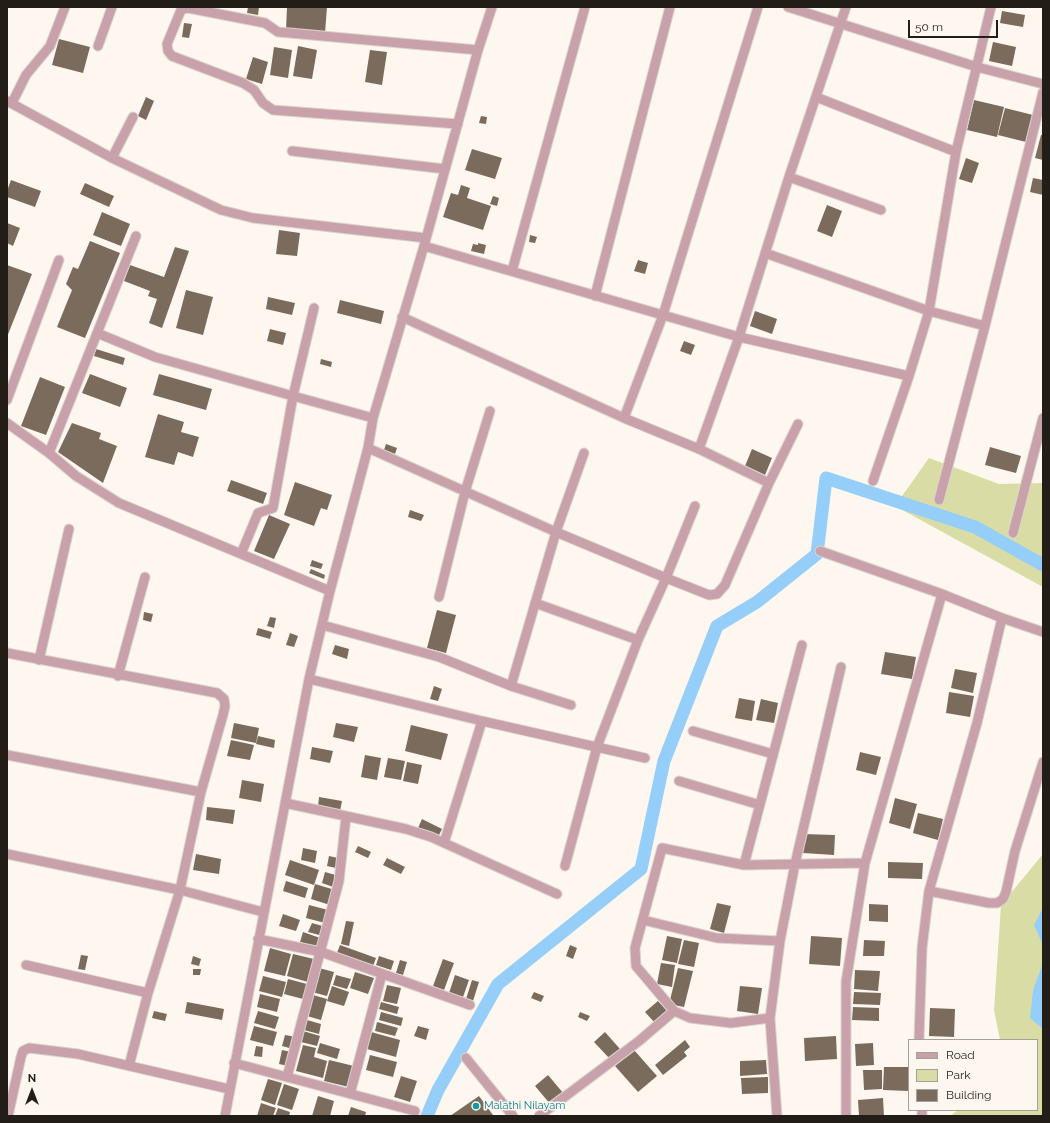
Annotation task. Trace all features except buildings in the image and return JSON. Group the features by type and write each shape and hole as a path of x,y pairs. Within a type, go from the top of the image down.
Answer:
{"street":[{"path":"65,7 50,46 26,75 10,102 112,158 221,210 253,218 425,242 512,271 739,337 909,376"},
{"path":"98,46 112,7"},
{"path":"225,1116 309,679 330,591 368,448 373,418 425,242 478,50 492,7"},
{"path":"512,271 586,7"},
{"path":"595,296 670,7"},
{"path":"624,418 663,315 758,7"},
{"path":"788,7 977,67 1043,84"},
{"path":"699,449 739,337 789,177 842,24 846,7"},
{"path":"872,481 909,376 929,311 956,152 992,7"},
{"path":"458,124 273,110 262,103 254,90 243,82 172,56 168,51 167,44 181,10 188,8 265,23 278,32 478,50"},
{"path":"939,500 985,326 1043,92"},
{"path":"816,97 956,152"},
{"path":"112,158 133,117"},
{"path":"292,151 445,169"},
{"path":"789,177 881,210"},
{"path":"49,453 136,236"},
{"path":"765,253 929,311 985,326"},
{"path":"7,400 60,260"},
{"path":"240,554 258,513 273,508 293,396 314,308"},
{"path":"402,317 624,418 699,449 769,483"},
{"path":"97,333 155,357 373,418"},
{"path":"439,597 465,492 490,411"},
{"path":"1013,533 1043,418"},
{"path":"7,423 49,453 76,476 119,503 330,591"},
{"path":"368,448 556,532 708,595 717,594 721,591 769,483 798,424"},
{"path":"511,686 556,532 584,453"},
{"path":"565,866 597,747 638,640 696,506"},
{"path":"39,660 69,529"},
{"path":"820,551 942,594 1002,618 1043,632"},
{"path":"118,676 145,577"},
{"path":"846,1116 846,982 865,863 942,594"},
{"path":"535,603 638,640"},
{"path":"919,1039 922,948 929,891 977,723 1002,618"},
{"path":"322,625 439,657 511,686 570,705"},
{"path":"744,865 802,645"},
{"path":"7,653 118,676 217,694 224,699 223,715 201,792 180,890 148,993 129,1066"},
{"path":"777,1116 770,1018 780,941 795,864 841,667"},
{"path":"309,679 482,721 645,758"},
{"path":"444,843 482,721"},
{"path":"693,731 773,754"},
{"path":"7,755 201,792"},
{"path":"929,891 989,903 997,902 1003,898 1006,892 1015,851 1043,762"},
{"path":"679,781 760,804"},
{"path":"285,803 406,829 444,843 557,894"},
{"path":"287,1077 340,881 346,817"},
{"path":"770,1018 730,1023 690,1018 674,1011 636,966 635,948 662,848 744,865 865,863"},
{"path":"7,854 180,890 263,912"},
{"path":"643,920 717,938 780,941"},
{"path":"258,939 322,952 470,1005"},
{"path":"26,965 148,993"},
{"path":"350,1094 382,974"},
{"path":"539,1116 639,1041 674,1011"},
{"path":"8,1116 22,1051 29,1048 78,1054 229,1089"},
{"path":"466,1058 513,1116"},
{"path":"234,1063 415,1111"}],"green space":[{"path":"929,458 999,484 1043,483 1043,587 895,506"},
{"path":"1043,854 1043,1116 950,1116 957,1111 1038,1111 1038,1039 1000,1039 994,1010 1001,905"}],"water":[{"path":"1043,908 1043,945 1034,925"},
{"path":"1043,963 1043,1029 1030,1018 1033,990"}],"waterway":[{"path":"427,1116 438,1090 498,984 641,869 664,761 717,626 757,602 817,554 826,478 975,527 1043,565"}],"place":[{"name":"Malathi Nilayam","path":"476,1106"}]}
